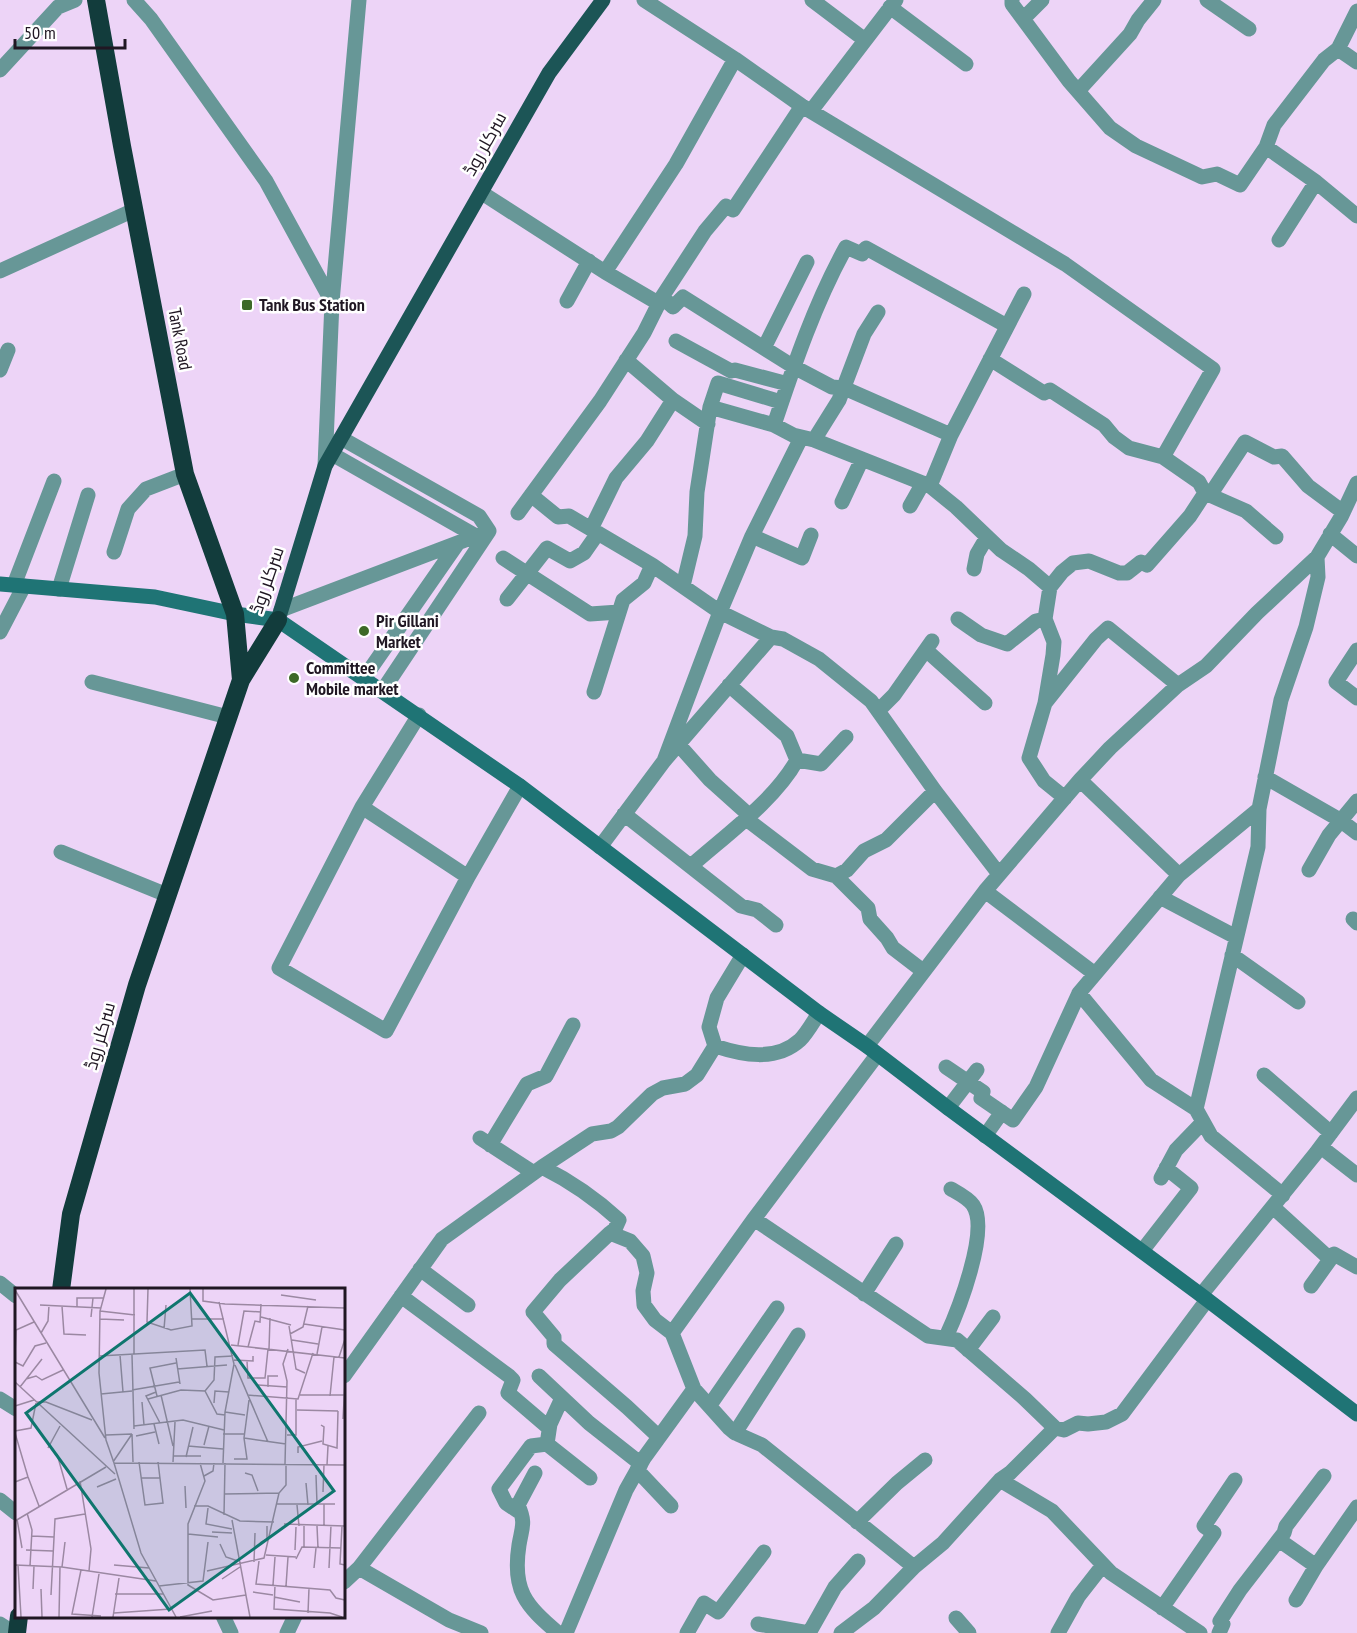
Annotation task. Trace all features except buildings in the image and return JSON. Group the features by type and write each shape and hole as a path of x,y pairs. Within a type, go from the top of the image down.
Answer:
{"highway":[{"name":"Tank Road","path":"96,0 185,474 235,614 241,681"},
{"name":"سرکلر روڈ","path":"61,1288 71,1214 137,985 241,681 279,615"},
{"path":"15,1633 19,1618"}],"main road":[{"name":"سرکلر روڈ","path":"279,615 329,460 549,73 603,0"},
{"path":"13,585 155,597 235,614 279,615 364,678 520,786 819,1013 1142,1251 1357,1414"}],"street":[{"path":"0,70 58,7 75,0"},
{"path":"134,0 151,19 266,181 332,302"},
{"path":"359,0 332,302 329,460 482,534"},
{"path":"644,0 807,108 1065,264 1213,369 1162,457"},
{"path":"812,0 865,40"},
{"path":"1012,0 1012,4 1078,91 1110,128 1136,146 1202,177 1217,174 1240,185 1266,147 1274,125 1324,60 1338,49 1357,11"},
{"path":"1023,19 1042,0"},
{"path":"1078,91 1130,34 1154,0"},
{"path":"1207,0 1248,29"},
{"path":"518,513 600,401 644,333 660,300 705,231 726,206 733,210 807,108 893,4 966,64"},
{"path":"1338,49 1357,62"},
{"path":"605,272 676,164 735,59"},
{"path":"1266,147 1316,182 1357,216"},
{"path":"1279,240 1316,182"},
{"path":"482,193 605,272 674,307 683,297 794,367 832,387 844,388 951,435"},
{"path":"0,271 134,210"},
{"path":"774,425 794,367 846,247 862,254 866,249 1007,326"},
{"path":"567,301 589,261"},
{"path":"764,348 807,262"},
{"path":"910,506 926,485 1024,294"},
{"path":"664,761 720,612 752,536 808,439 839,400 864,334 878,312"},
{"path":"676,341 731,371 735,370 788,384"},
{"path":"0,370 8,350"},
{"path":"990,359 1044,393 1050,390 1104,425 1114,437 1129,448 1162,457 1198,482 1204,493 1246,511 1275,537"},
{"path":"626,360 673,400 708,424"},
{"path":"683,586 695,536 697,492 710,407 718,383 782,402"},
{"path":"507,599 547,548 570,561 584,553 616,478 647,441 673,400"},
{"path":"710,407 774,425 926,485 956,507 1001,550 1029,568 1050,587"},
{"path":"341,438 479,516 482,534 383,690"},
{"path":"1065,798 1044,781 1029,758 1045,703 1054,642 1045,619 1050,587 1062,572 1073,563 1089,561 1119,573 1127,573 1141,562 1147,566 1190,516 1204,493 1214,489 1245,442 1274,457 1282,456 1308,486 1343,512"},
{"path":"842,502 862,459"},
{"path":"114,552 128,509 146,489 185,474"},
{"path":"0,632 13,585 54,481"},
{"path":"672,1333 872,1050 923,971 985,891 1110,748 1178,685 1206,666 1257,613 1317,557 1357,483"},
{"path":"59,589 88,495"},
{"path":"531,495 558,517 569,516 595,531 652,565 720,612 771,637 783,639 819,659 871,701 935,791 999,874"},
{"path":"279,615 482,534"},
{"path":"1330,534 1357,556"},
{"path":"752,536 802,558 811,535"},
{"path":"974,569 977,554 987,537"},
{"path":"364,678 458,543"},
{"path":"1142,1251 1191,1188 1164,1173 1176,1150 1200,1116 1232,955 1258,847 1259,809 1281,700 1306,627 1318,577 1317,557"},
{"path":"503,558 590,614 619,612"},
{"path":"594,692 623,600 644,583 652,565"},
{"path":"958,619 981,635 1007,644 1036,621 1045,619"},
{"path":"1045,703 1096,639 1108,628 1178,685"},
{"path":"600,847 664,761 771,637"},
{"path":"878,711 894,695 929,645 985,703"},
{"path":"1357,650 1336,682 1357,698"},
{"path":"93,682 228,717"},
{"path":"729,685 787,735 797,760"},
{"path":"419,715 362,807 279,968 386,1031 468,877 520,786"},
{"path":"797,760 821,764 846,737"},
{"path":"678,744 710,780 747,816 812,869 836,876 868,908 870,919 893,948 923,971"},
{"path":"692,866 790,773 797,760"},
{"path":"1265,777 1340,820 1357,833"},
{"path":"1080,780 1179,875"},
{"path":"836,876 847,870 864,851 886,840 935,791"},
{"path":"1309,870 1329,835 1357,801"},
{"path":"362,807 468,877"},
{"path":"946,1067 972,1076 982,1092 981,1098 1012,1119 1036,1087 1078,993 1179,875 1259,809"},
{"path":"624,814 741,906 757,910 776,925"},
{"path":"61,852 167,895"},
{"path":"985,891 1095,974"},
{"path":"1160,897 1236,937"},
{"path":"345,1375 442,1239 592,1134 611,1131 618,1127 652,1094 663,1088 685,1084 697,1075 715,1046 709,1027 717,998 743,955"},
{"path":"1232,955 1298,1002"},
{"path":"1078,993 1151,1080 1200,1116 1210,1136 1282,1194"},
{"path":"715,1046 740,1054 782,1053 801,1040 819,1013"},
{"path":"573,1025 546,1076 527,1084 485,1142 538,1170 561,1177 619,1220 615,1229 560,1280 533,1312 554,1336 554,1344 659,1437"},
{"path":"1264,1075 1331,1133"},
{"path":"948,1108 972,1076"},
{"path":"754,1219 928,1336 957,1340 1055,1428 1064,1430 1078,1423 1106,1422 1122,1414 1204,1298 1357,1098"},
{"path":"985,1136 1002,1112"},
{"path":"1321,1147 1357,1175"},
{"path":"946,1337 967,1280 979,1230 978,1216 972,1203 951,1189"},
{"path":"1273,1207 1330,1258"},
{"path":"610,1233 630,1241 643,1256 647,1273 643,1292 644,1305 655,1320 672,1333 694,1389 735,1433 762,1445 914,1567"},
{"path":"864,1293 896,1244"},
{"path":"1311,1286 1334,1254 1357,1267"},
{"path":"420,1269 468,1305"},
{"path":"0,1283 15,1295"},
{"path":"401,1296 509,1376 513,1380 508,1394 549,1428"},
{"path":"710,1406 777,1308"},
{"path":"968,1350 993,1317"},
{"path":"735,1433 798,1335"},
{"path":"539,1376 639,1467 671,1506"},
{"path":"566,1633 626,1490 659,1437 694,1389"},
{"path":"547,1444 549,1428 562,1398"},
{"path":"0,1399 15,1408"},
{"path":"345,1581 359,1568 479,1413"},
{"path":"841,1633 874,1608 914,1567 943,1543 1000,1480 1055,1428"},
{"path":"521,1512 507,1503 499,1489 531,1446 547,1444 590,1478"},
{"path":"857,1522 897,1483 925,1460"},
{"path":"535,1473 518,1505 524,1519 516,1571 520,1592 539,1616 558,1633"},
{"path":"1219,1633 1223,1624 1220,1621 1240,1590 1324,1476"},
{"path":"1000,1480 1052,1511 1111,1573 1200,1633"},
{"path":"1162,1608 1214,1533 1204,1526 1235,1480"},
{"path":"0,1500 15,1512"},
{"path":"1296,1600 1316,1566 1357,1507"},
{"path":"1279,1540 1316,1566"},
{"path":"687,1633 704,1603 718,1612 764,1552"},
{"path":"758,1624 809,1633 835,1587 858,1561"},
{"path":"1058,1633 1078,1598 1103,1565"},
{"path":"359,1568 448,1620 481,1633"},
{"path":"224,1618 231,1633"},
{"path":"279,1633 281,1631 286,1633 294,1618"},
{"path":"957,1618 969,1633"},
{"path":"0,1624 15,1633"}],"place":[{"name":"Tank Bus Station","path":"247,305"},
{"name":"Pir Gillani Market","path":"364,631"},
{"name":"Committee Mobile market","path":"294,678"}]}
